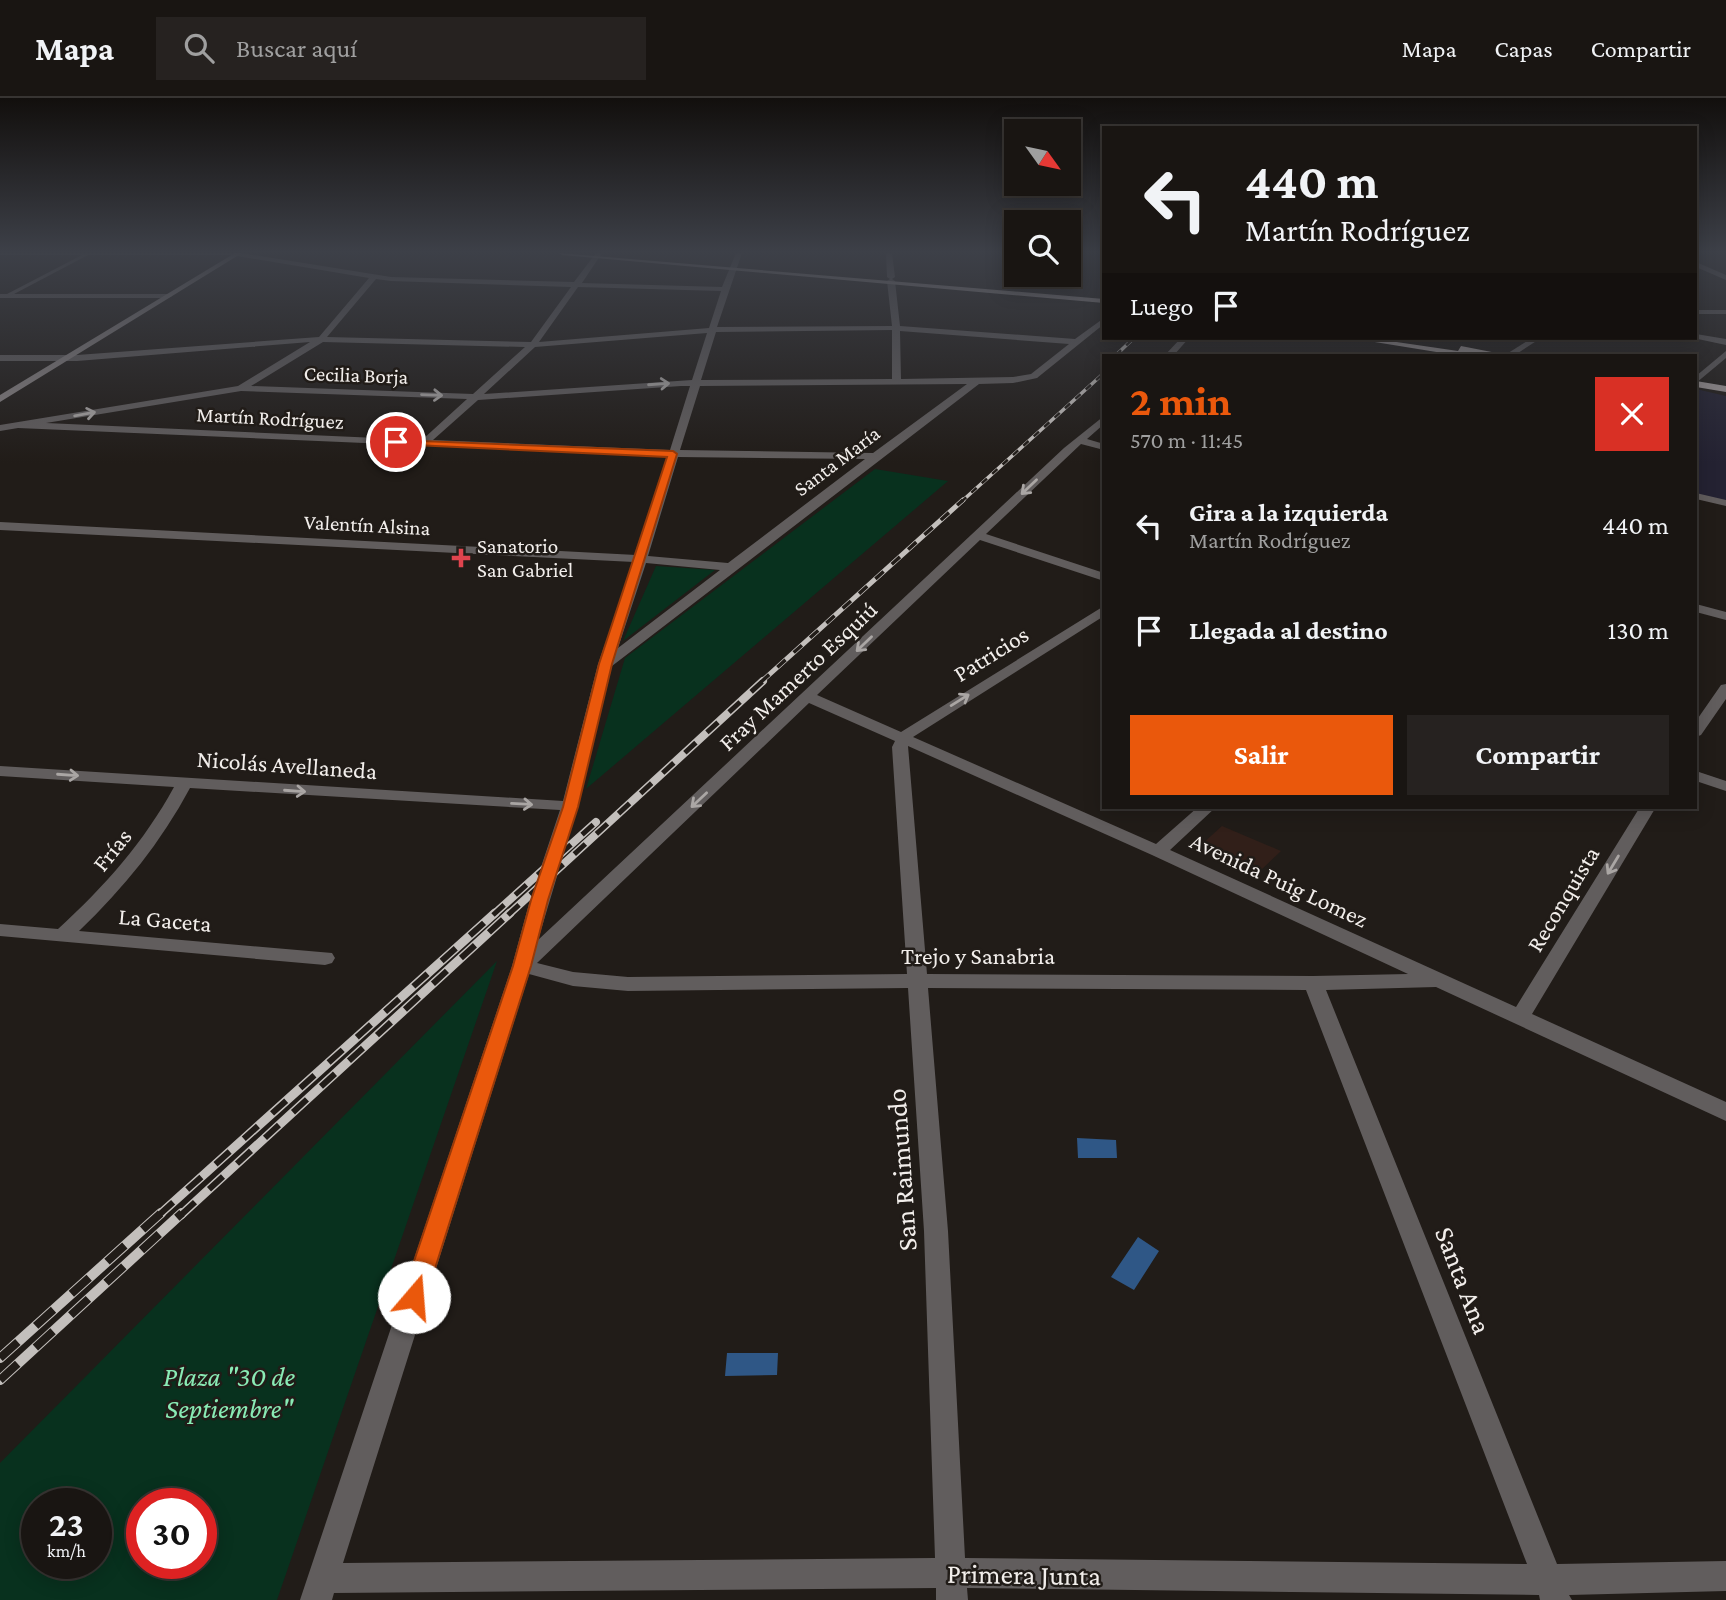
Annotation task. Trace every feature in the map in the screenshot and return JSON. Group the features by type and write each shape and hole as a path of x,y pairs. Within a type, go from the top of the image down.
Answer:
{"main road":[{"path":"1368,340 1464,354"},
{"path":"1400,340 1496,354"},
{"path":"1697,384 1726,391"}],"street":[{"path":"0,399 124,323"},
{"path":"241,388 321,339 335,323"},
{"path":"423,444 533,345 548,323"},
{"path":"319,1589 522,966 539,900 570,807 605,664 641,559 714,323"},
{"path":"895,323 897,381"},
{"path":"978,381 1029,378 1100,323"},
{"path":"0,358 65,359 321,339 533,345 712,330 896,328 1076,342"},
{"path":"1697,336 1726,342"},
{"path":"1170,354 1183,340"},
{"path":"1511,354 1534,340"},
{"path":"1697,383 1726,354"},
{"name":"Cecilia Borja","path":"18,425 241,388 476,397 696,382 978,381"},
{"name":"Santa María","path":"605,664 875,456 978,381"},
{"name":"Fray Mamerto Esquiú","path":"522,966 1102,421"},
{"name":"Martín Rodríguez","path":"0,428 18,425 673,454 875,456"},
{"path":"1079,440 1102,446"},
{"path":"1697,496 1726,503"},
{"name":"Valentín Alsina","path":"0,526 731,566"},
{"path":"978,535 1102,576"},
{"path":"1697,608 1726,616"},
{"name":"Patricios","path":"904,738 913,729 1102,611"},
{"path":"1697,731 1726,688"},
{"name":"Avenida Puig Lomez","path":"809,696 1158,851 1726,1112"},
{"name":"San Raimundo","path":"904,738 900,747 936,1231 951,1587"},
{"name":"Nicolás Avellaneda","path":"0,771 570,807"},
{"path":"1697,776 1726,786"},
{"name":"Frías","path":"62,936 128,872 151,842 184,783"},
{"path":"1158,851 1206,809"},
{"name":"Reconquista","path":"1520,1018 1647,809"},
{"name":"La Gaceta","path":"0,930 325,958"},
{"name":"Trejo y Sanabria","path":"522,966 573,979 628,984 1313,983 1436,980"},
{"name":"Santa Ana","path":"1313,983 1551,1590"},
{"name":"Primera Junta","path":"319,1589 951,1587 1551,1590 1726,1576"}],"shaded area":[{"path":"1697,389 1726,396 1726,501 1697,494"},
{"path":"1222,826 1281,851 1260,871 1201,845"}],"green space":[{"path":"875,469 948,481 586,789 625,658"},
{"path":"656,566 715,570 623,641"},
{"name":"Plaza \"30 de Septiembre\"","path":"497,961 277,1600 0,1600 0,1463"}],"water":[{"path":"1077,1138 1116,1140 1117,1158 1078,1158"},
{"path":"1138,1237 1159,1251 1134,1290 1111,1277"},
{"path":"727,1353 778,1353 777,1375 725,1376"}],"railway":[{"path":"1117,354 1132,340"},
{"path":"961,502 1102,375"},
{"path":"761,682 963,500"},
{"path":"508,915 763,681"},
{"path":"493,915 596,822"},
{"path":"159,1215 495,913"},
{"path":"181,1215 510,913"},
{"path":"0,1358 161,1213"},
{"path":"0,1380 182,1213"}],"place":[{"name":"Sanatorio San Gabriel","path":"461,558"}],"route":[{"path":"396,442 673,454 605,664 555,859 539,900 522,966 414,1297"}]}
